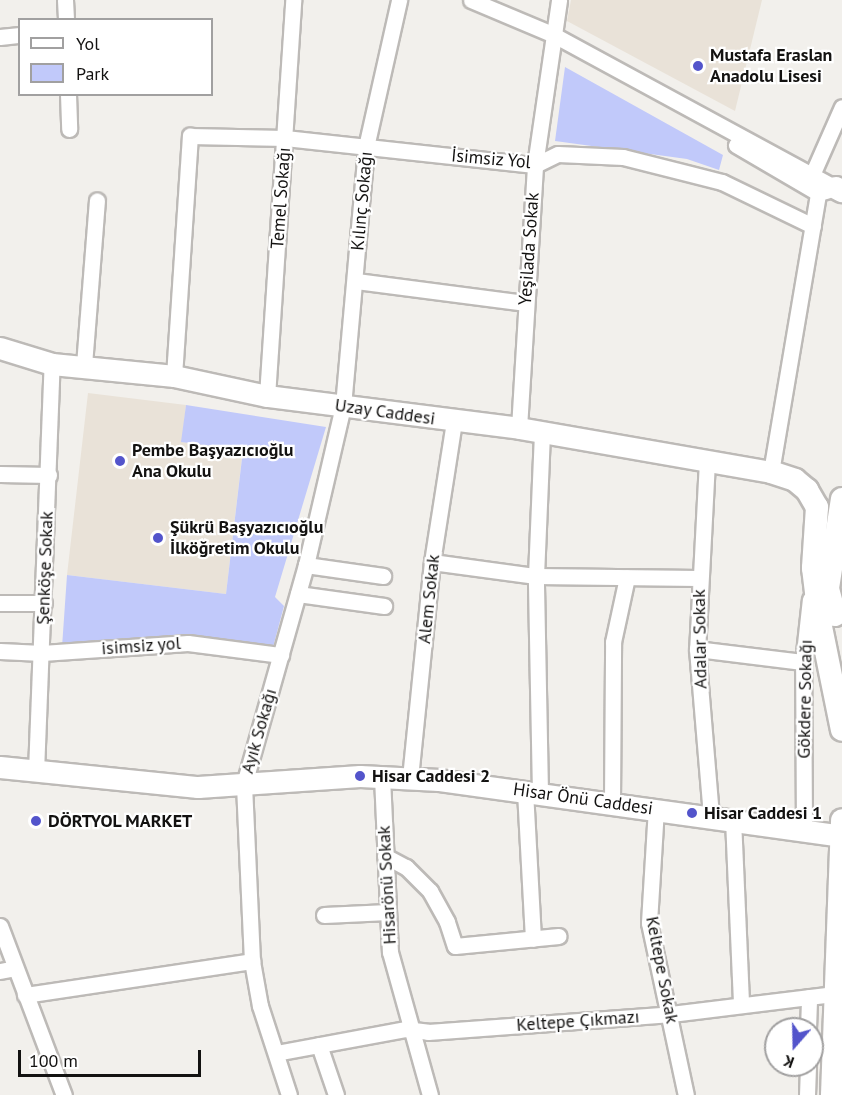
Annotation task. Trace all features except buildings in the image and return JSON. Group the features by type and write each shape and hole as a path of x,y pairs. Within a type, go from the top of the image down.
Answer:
{"main road":[{"name":"Uzay Caddesi","path":"0,348 52,364 84,365 174,376 267,396 519,428 771,472"},
{"path":"771,472 795,480 807,490 817,507 813,568 819,617 842,730"},
{"path":"835,615 828,588 842,499"},
{"name":"Hisar Önü Caddesi","path":"0,767 198,788 382,777 410,778 612,802 804,830 842,828"},
{"name":"Hisar Önü Caddesi","path":"0,780 36,772"},
{"path":"832,1095 842,828"}],"street":[{"path":"65,0 66,18"},
{"name":"Temel Sokağı","path":"267,396 293,0"},
{"name":"Kılınç Sokağı","path":"343,406 356,281 366,147 399,0"},
{"path":"463,0 551,38 832,191"},
{"path":"471,0 551,38 812,175 832,191"},
{"name":"Yeşilada Sokak","path":"519,428 535,165 551,38 559,0"},
{"path":"0,38 18,35"},
{"path":"68,96 69,129"},
{"path":"812,175 842,107"},
{"name":"İsimsiz Yol","path":"174,376 190,136 285,138 535,165 558,154 645,161 722,182 813,226"},
{"path":"771,472 813,226 832,191"},
{"path":"84,365 97,201"},
{"path":"356,281 525,303"},
{"name":"Şenköşe Sokak","path":"36,772 52,364"},
{"name":"Ayık Sokağı","path":"289,1095 260,1006 252,961 244,784 306,566 343,406"},
{"name":"Alem Sokak","path":"410,778 432,562 454,421"},
{"path":"533,939 532,792 536,576 542,433"},
{"name":"Adalar Sokak","path":"707,461 698,578 697,649 711,816"},
{"path":"0,474 49,475"},
{"path":"432,562 536,576 698,578"},
{"path":"306,566 383,576"},
{"name":"Gökdere Sokağı","path":"804,830 803,662 813,568"},
{"path":"612,802 613,642 627,577"},
{"path":"298,594 384,606"},
{"path":"0,603 44,603"},
{"name":"isimsiz yol","path":"0,651 42,653 188,643 281,655"},
{"path":"697,649 803,662"},
{"name":"Hisarönü Sokak","path":"382,777 390,952 414,1030 430,1095"},
{"name":"Keltepe Sokak","path":"656,808 650,923 671,1014 686,1095"},
{"path":"733,819 741,1005"},
{"path":"385,856 406,867 430,891 447,922 455,946 560,936"},
{"path":"324,915 388,912"},
{"path":"0,926 8,969 25,995 64,1095"},
{"path":"25,995 252,961"},
{"name":"Keltepe Çıkmazı","path":"276,1053 414,1030 428,1032 671,1014 835,994"},
{"path":"808,1017 809,997"},
{"path":"319,1045 336,1095"},
{"path":"807,1077 807,1095"}],"shaded area":[{"name":"Mustafa Eraslan Anadolu Lisesi","path":"571,0 762,0 735,111 567,21"},
{"path":"88,393 186,405 182,442 243,449 226,594 67,575"}],"green space":[{"path":"565,67 723,155 719,170 687,159 555,141"},
{"path":"186,405 326,427 275,597 284,606 272,651 62,647 67,575 226,594 243,450 181,442"}],"place":[{"name":"Mustafa Eraslan Anadolu Lisesi","path":"698,66"},
{"name":"Pembe Başyazıcıoğlu Ana Okulu","path":"120,461"},
{"name":"Şükrü Başyazıcıoğlu İlköğretim Okulu","path":"158,538"},
{"name":"Hisar Caddesi 2","path":"360,776"},
{"name":"Hisar Caddesi 1","path":"692,813"},
{"name":"DÖRTYOL MARKET","path":"36,821"}]}
